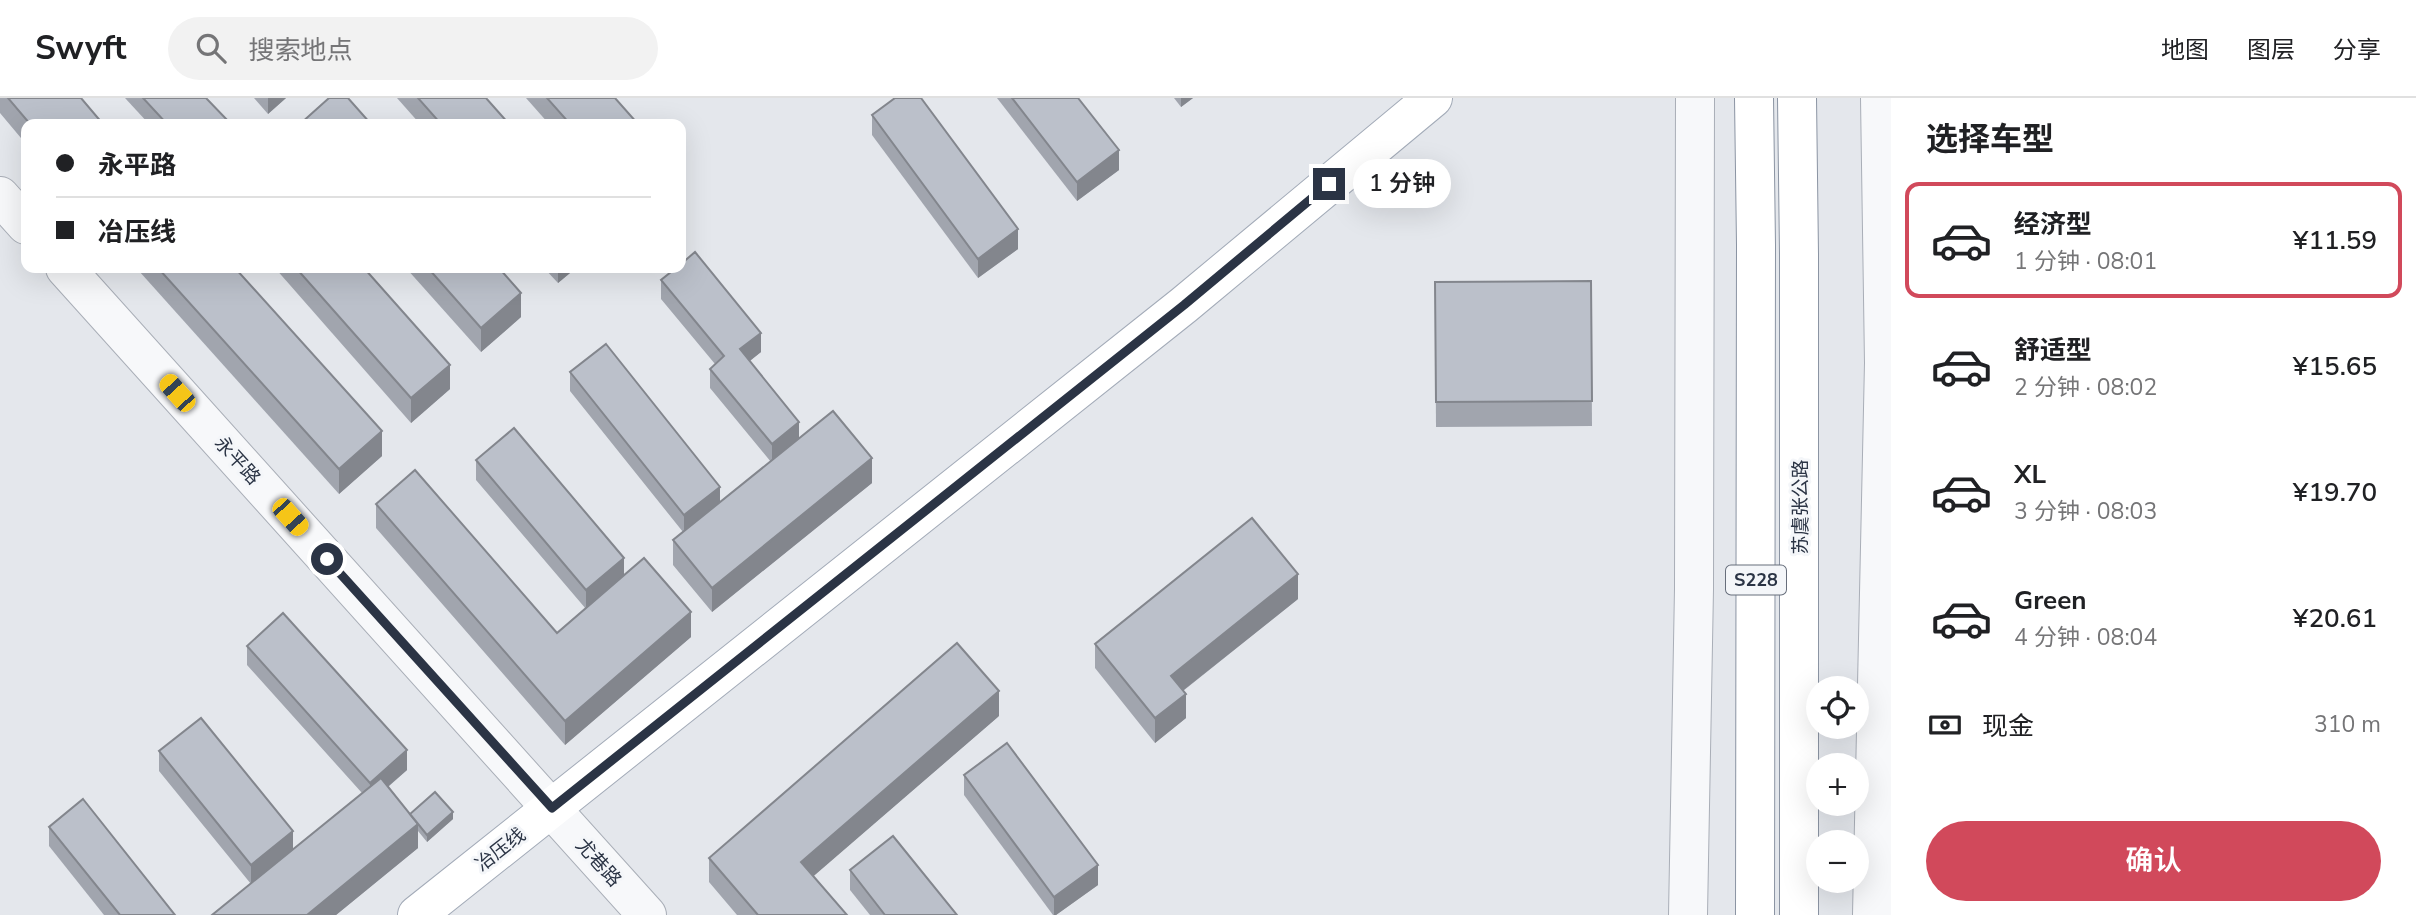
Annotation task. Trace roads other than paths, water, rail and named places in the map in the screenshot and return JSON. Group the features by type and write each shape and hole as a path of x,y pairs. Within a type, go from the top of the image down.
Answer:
{"main road":[{"name":"冶压线","path":"417,915 1184,305 1433,98"},
{"name":"S228","path":"1754,98 1755,915"},
{"name":"苏虞张公路","path":"1797,98 1799,915"}],"street":[{"path":"1688,915 1694,589 1695,98"},
{"path":"1872,915 1884,363 1880,98"},
{"path":"0,196 21,219"},
{"name":"永平路","path":"70,273 552,808"},
{"name":"尤巷路","path":"552,808 646,915"}]}
